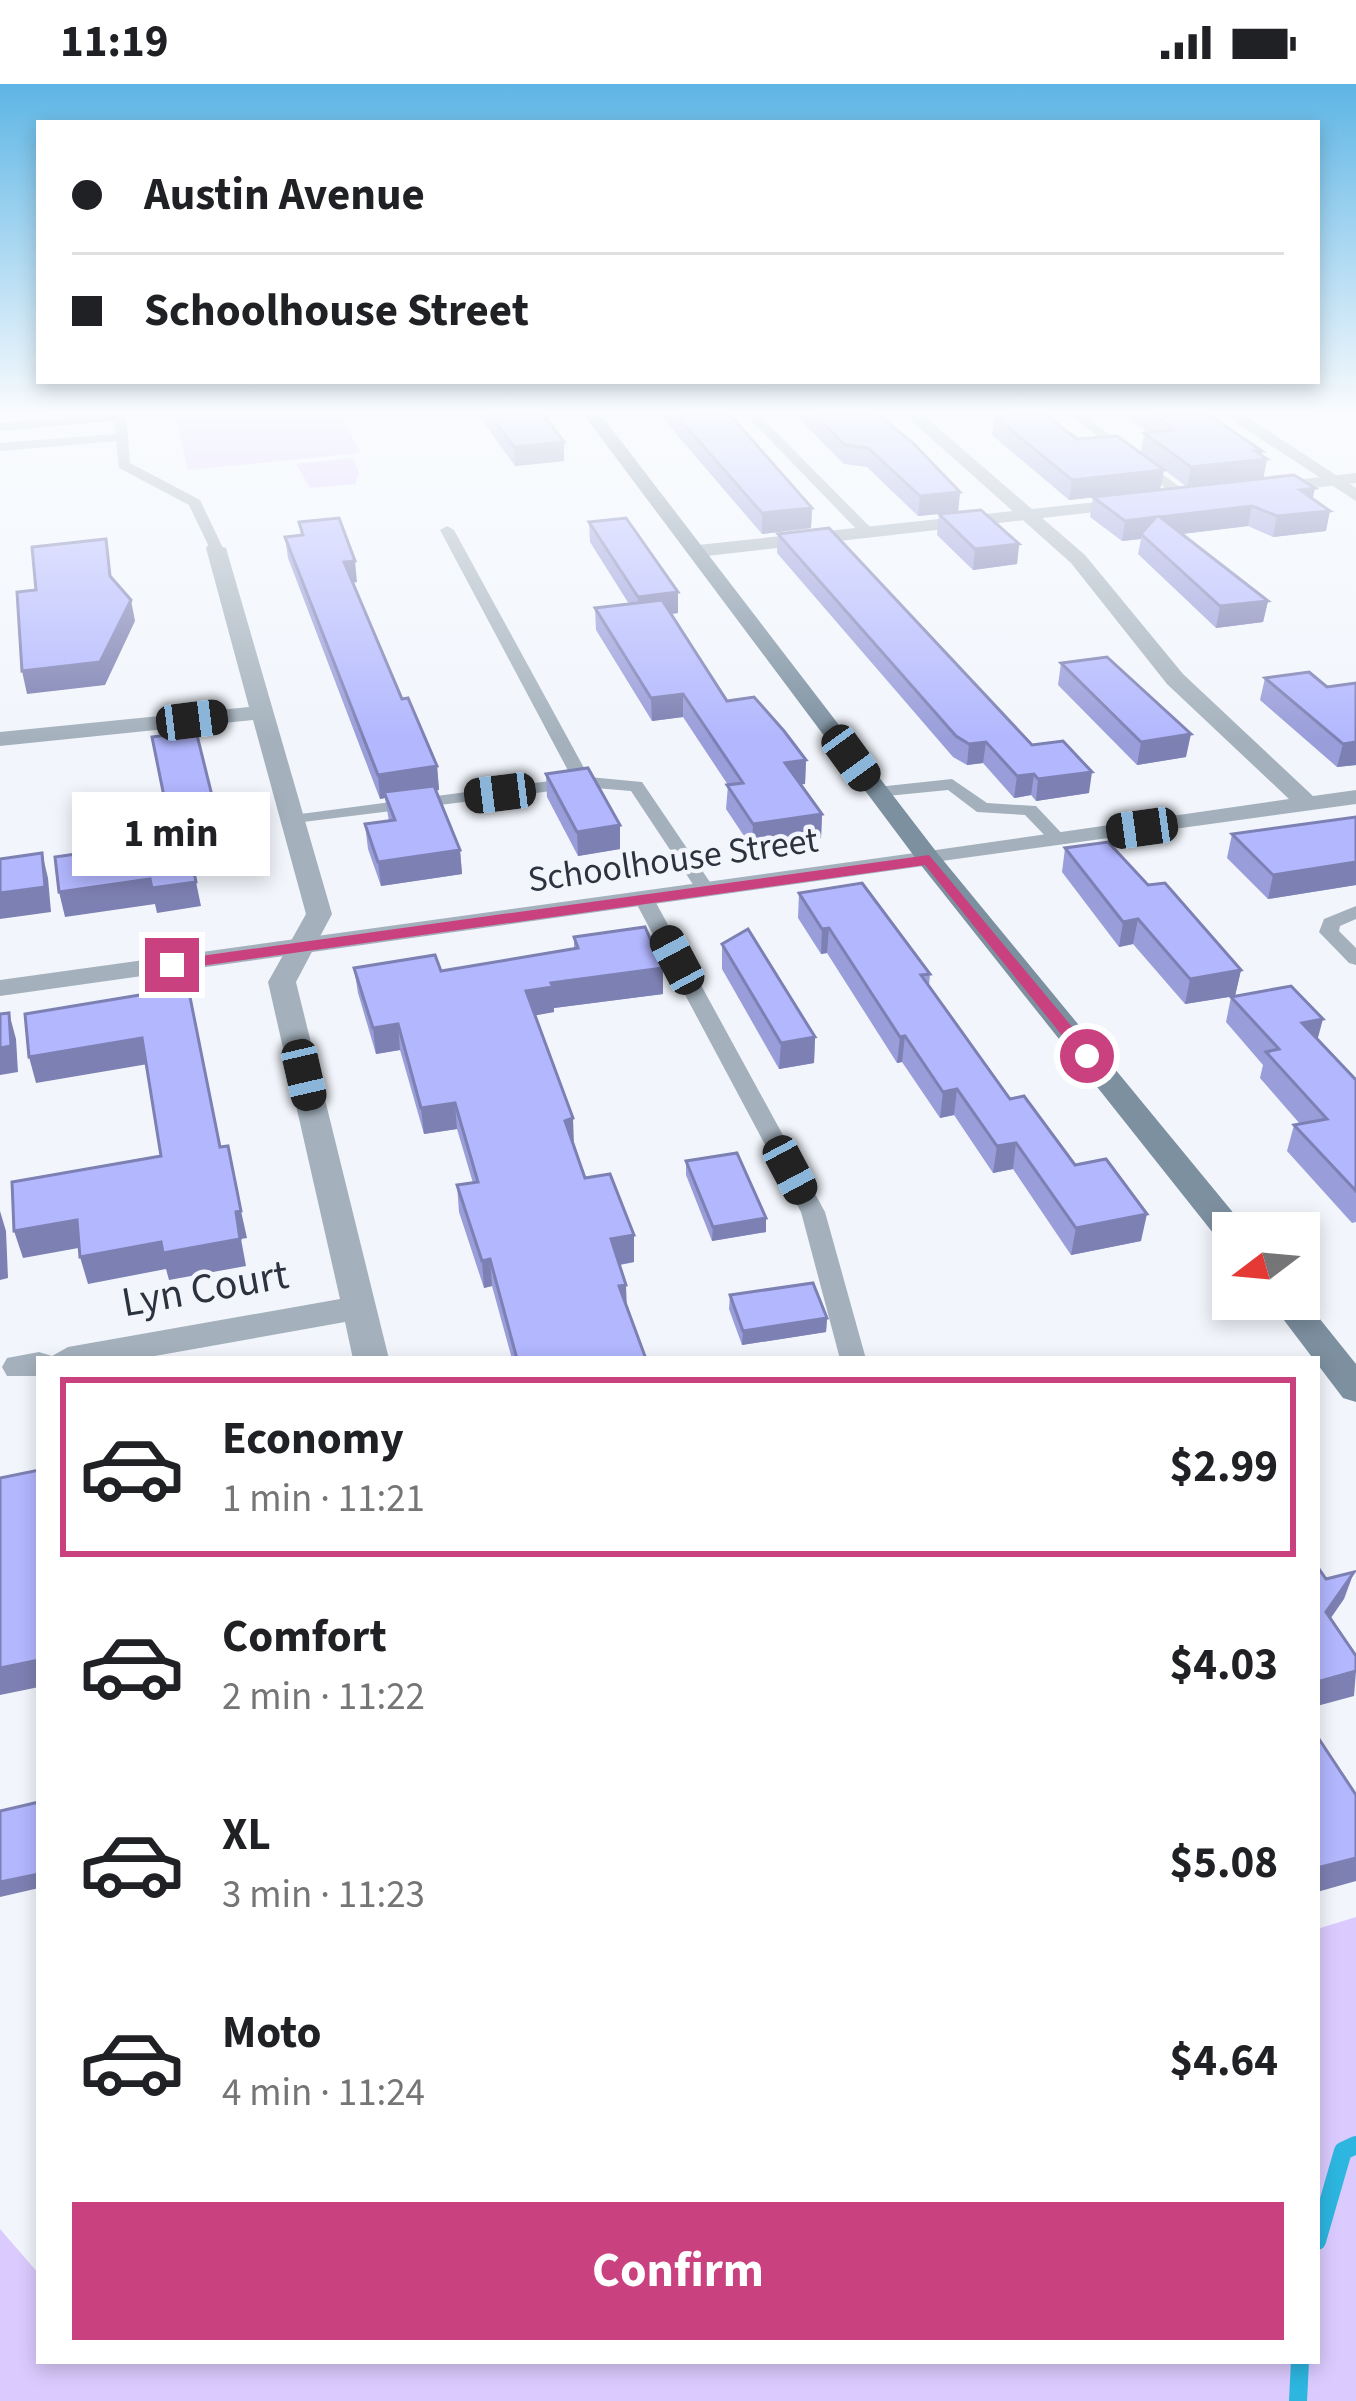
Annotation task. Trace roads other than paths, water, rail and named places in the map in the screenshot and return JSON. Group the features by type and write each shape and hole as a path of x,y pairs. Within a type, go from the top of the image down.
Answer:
{"main road":[{"path":"676,523 929,860 1215,1212"},
{"path":"1302,1320 1356,1389"}],"street":[{"path":"698,551 951,523"},
{"path":"1038,523 1078,559 1175,679 1308,804"},
{"path":"216,548 319,914 283,982 370,1356"},
{"path":"0,740 263,712"},
{"name":"Schoolhouse Street","path":"0,988 645,901 1356,797"},
{"name":"Lyn Court","path":"85,1356 358,1308"}],"lane":[{"path":"204,523 216,548"},
{"path":"858,523 868,533"},
{"path":"447,530 583,782"},
{"path":"293,820 583,782 636,786 707,891"},
{"path":"877,792 952,784 983,808 1030,810 1059,840"},
{"path":"645,901 813,1212 852,1356"},
{"path":"1356,912 1331,923 1329,932 1356,959"}],"waterway":[{"path":"1320,2231 1343,2151 1356,2145"},
{"path":"1298,2401 1300,2364"}]}
